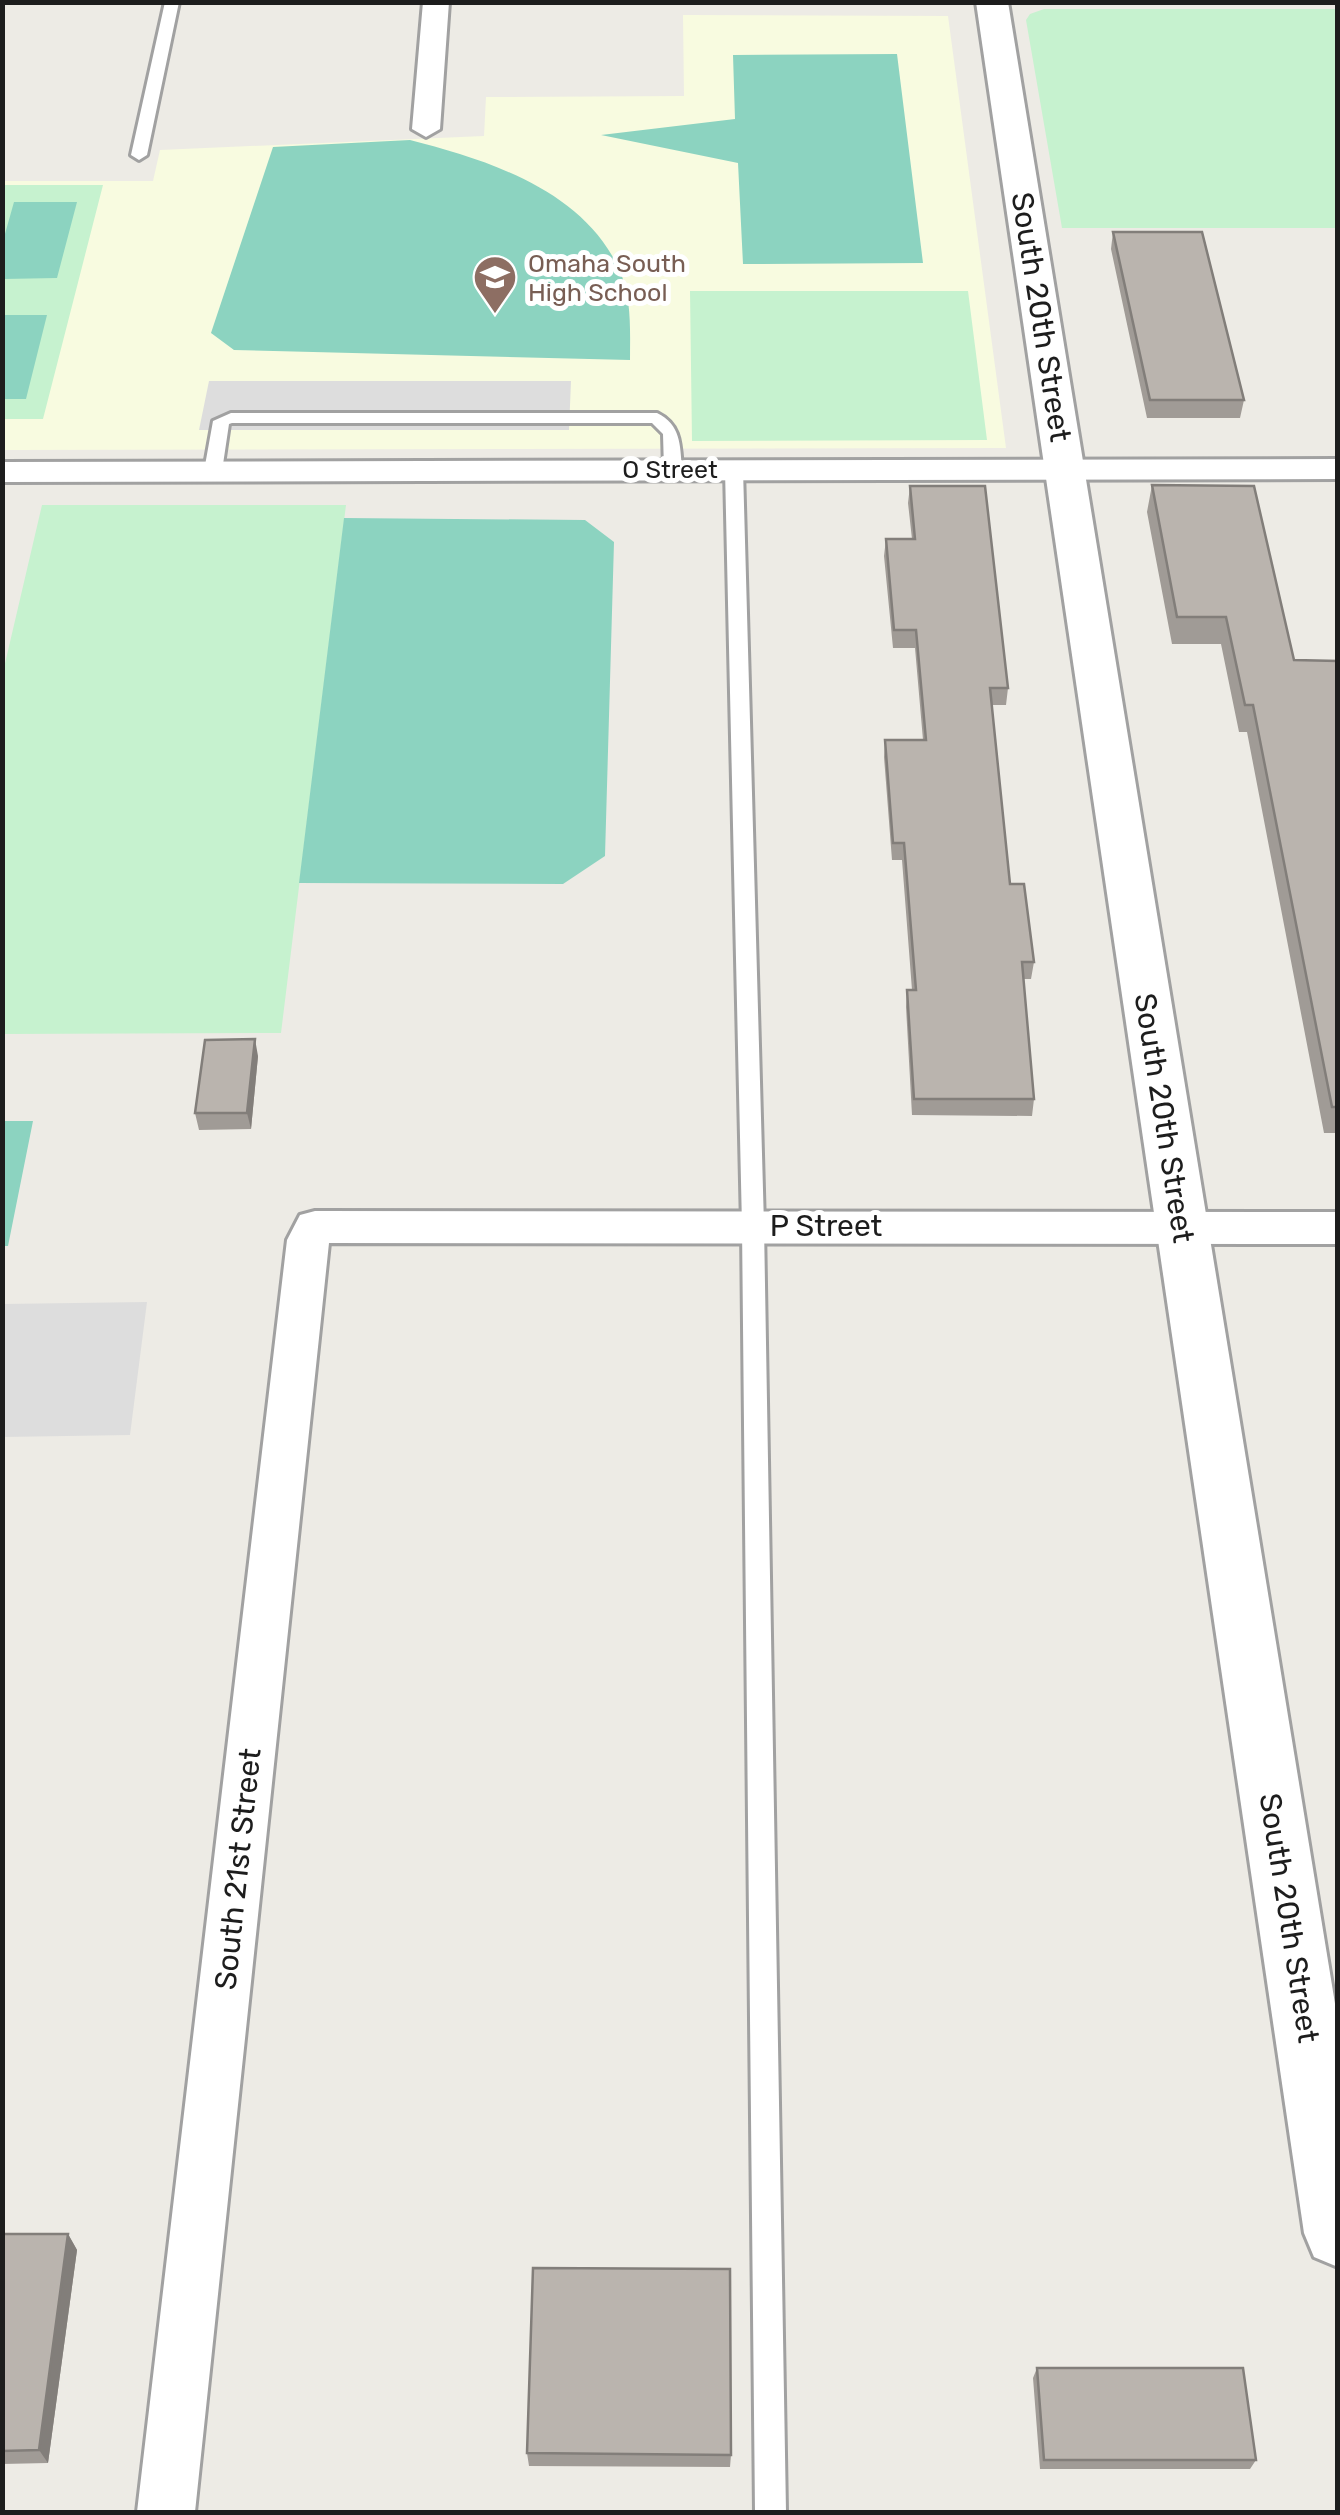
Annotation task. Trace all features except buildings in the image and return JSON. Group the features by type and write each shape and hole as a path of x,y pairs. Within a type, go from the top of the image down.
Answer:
{"street":[{"path":"426,129 436,2"},
{"name":"South 20th Street","path":"992,2 1338,2233"},
{"name":"O Street","path":"2,472 1338,469"},
{"name":"P Street","path":"315,1227 1338,1228"},
{"name":"South 21st Street","path":"166,2512 308,1240 315,1227"}],"lane":[{"path":"139,155 172,2"},
{"path":"213,470 221,421 231,418 656,418 671,433 673,469"},
{"path":"734,469 754,1226 771,2512"}],"shaded area":[{"name":"Omaha South High School","path":"683,15 948,16 1006,448 3,450 3,181 153,181 160,150 484,136 486,97 684,96"},
{"path":"209,381 571,381 569,430 199,430"},
{"path":"147,1302 130,1435 3,1437 3,1304"}],"green space":[{"path":"1044,9 1337,9 1337,228 1062,228 1026,20 1030,14"},
{"path":"897,54 923,263 743,264 738,163 601,135 735,119 733,55"},
{"path":"410,140 470,157 530,182 582,218 603,242 623,280 629,314 630,360 234,350 211,333 273,147"},
{"path":"3,185 103,185 43,419 3,419"},
{"path":"14,202 77,202 57,278 3,279 3,241"},
{"path":"690,291 968,291 987,440 692,441"},
{"path":"3,315 47,315 26,399 3,399"},
{"path":"42,505 346,505 281,1033 3,1034 3,672"},
{"path":"344,518 585,520 614,542 605,856 563,884 299,883"},
{"path":"3,1121 33,1121 8,1246 2,1246"}],"place":[{"name":"Omaha South High School","path":"495,315"}]}
